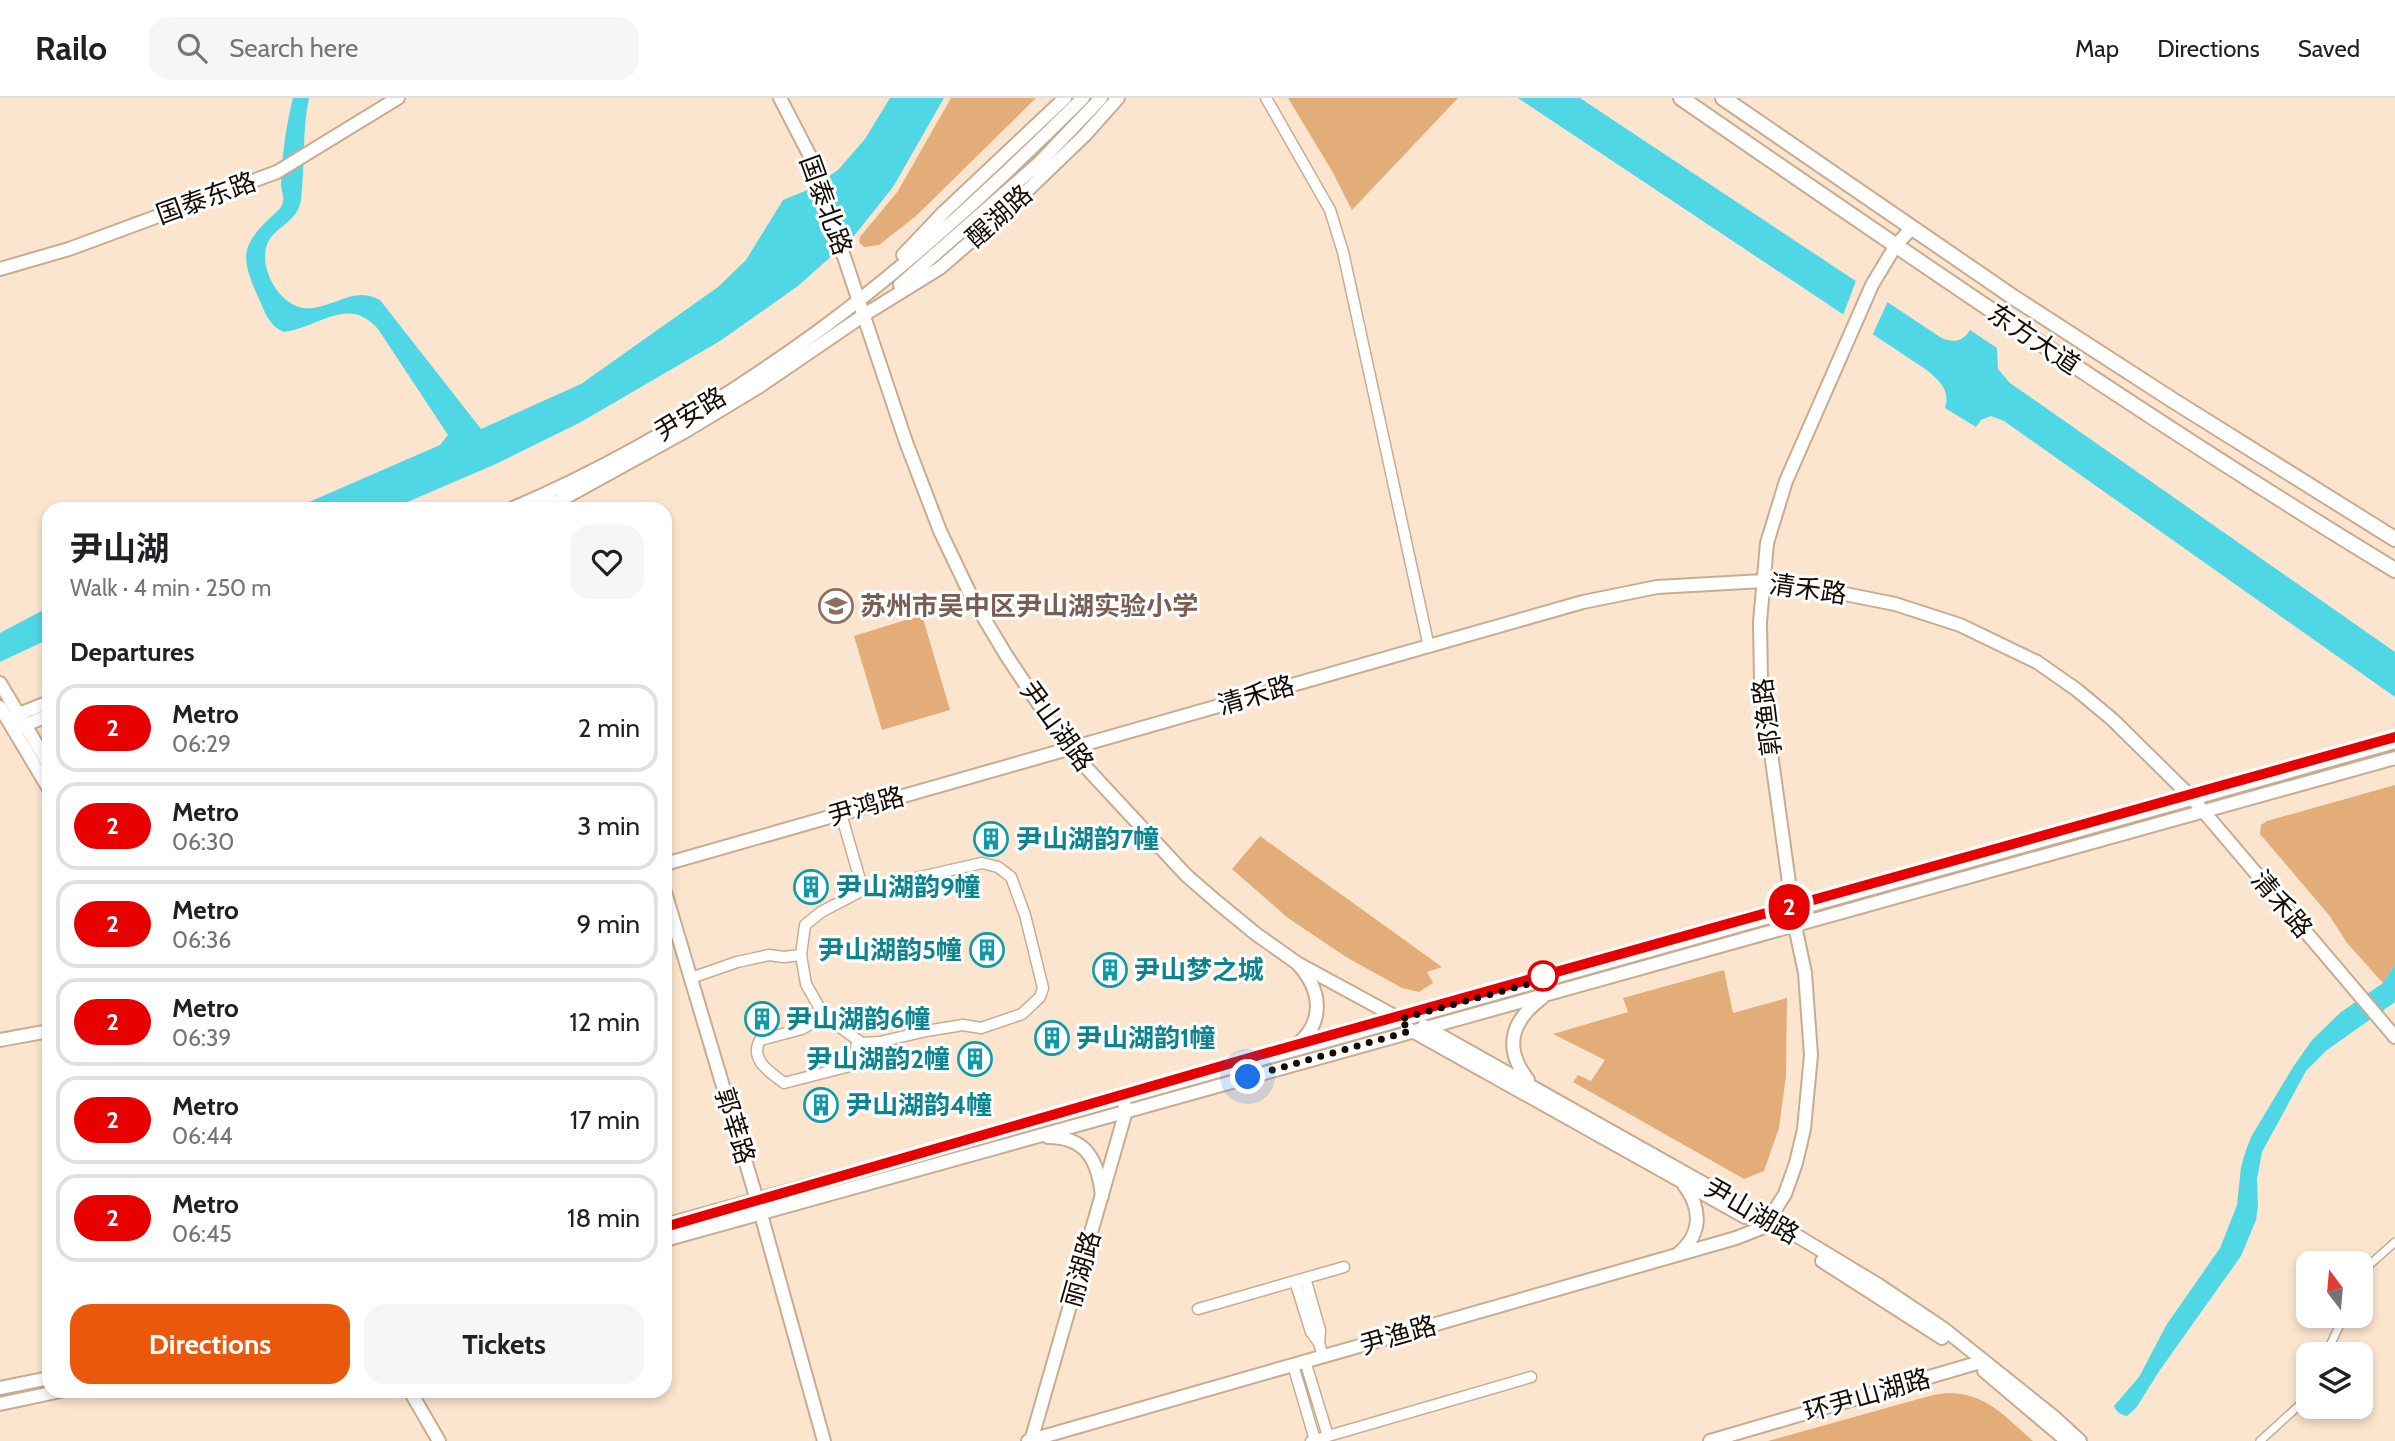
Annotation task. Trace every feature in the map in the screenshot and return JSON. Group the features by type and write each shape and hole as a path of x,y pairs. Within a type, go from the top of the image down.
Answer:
{"main road":[{"name":"国泰东路","path":"0,269 69,249 276,173 398,98"},
{"name":"国泰北路","path":"780,98 811,158 864,315"},
{"name":"醒湖路","path":"859,300 944,212 1065,98"},
{"path":"859,300 1005,175 1083,98"},
{"path":"864,315 1009,191 1071,132 1101,98"},
{"name":"醒湖路","path":"864,315 940,268 1008,209 1118,98"},
{"name":"东方大道","path":"1681,98 2148,415 2395,569"},
{"name":"东方大道","path":"1723,98 2013,298 2395,539"},
{"name":"郭渔路","path":"1767,1224 1785,1194 1796,1163 1809,1097 1811,1055 1810,1008 1795,926 1761,681 1760,622 1767,543 1786,481 1872,285 1896,246 1912,228"},
{"name":"尹安路","path":"558,500 816,333 859,300"},
{"name":"尹安路","path":"558,500 684,432 760,386 864,315"},
{"name":"尹山湖路","path":"864,315 906,442 940,531 972,598 1068,748 1186,875 1256,934 1297,963 1400,1019 1427,1027 1767,1224 1979,1362 2080,1441"},
{"name":"清禾路","path":"1068,748 1583,602 1657,587 1763,581 1805,586 1895,604 1960,625 2037,662 2113,720 2193,799 2395,1037"},
{"path":"0,683 42,774"},
{"path":"17,722 42,706"},
{"path":"0,707 17,722 42,756"},
{"path":"17,722 42,717"},
{"path":"672,1223 1400,1019 1794,912 2395,742"},
{"name":"尹鸿路","path":"672,862 1068,748"},
{"path":"672,1238 2395,758"},
{"name":"郭莘路","path":"672,915 757,1200 824,1441"},
{"path":"1287,1051 1308,1032 1316,1012 1315,988 1310,976 1297,963"},
{"path":"1532,1086 1516,1060 1514,1034 1525,1012 1549,993"},
{"name":"尹山湖路","path":"1400,1019 1410,1031 1682,1182 1767,1224"},
{"path":"0,1040 42,1032"},
{"name":"丽湖路","path":"1030,1441 1126,1111 1123,1097"},
{"path":"1033,1137 1067,1139 1085,1150 1098,1171 1102,1196"},
{"path":"1678,1254 1691,1242 1697,1219 1693,1196 1682,1182"},
{"name":"尹渔路","path":"1030,1441 1736,1238 1767,1224"},
{"name":"尹山湖路","path":"1979,1362 2067,1441"},
{"name":"环尹山湖路","path":"1710,1441 1979,1362"},
{"path":"0,1388 42,1379"},
{"path":"0,1404 42,1395"},
{"path":"414,1398 439,1441"}],"street":[{"path":"1266,98 1331,210 1343,253 1429,647"},
{"path":"841,814 863,890"},
{"path":"982,863 998,867 1011,877 1025,915 1043,988 1040,996 1022,1014 981,1028 963,1025 880,1042 862,1043 824,1016 806,984 801,955 805,925 821,912 863,890 982,863"},
{"path":"691,978 737,962 769,955 801,955"},
{"path":"824,1016 802,1029 760,1040 756,1048 758,1058 765,1068 785,1083 854,1065 857,1041"},
{"path":"2373,1261 2395,1242"},
{"path":"1198,1309 1344,1267"},
{"path":"1300,1279 1320,1330 1319,1343 1323,1356"},
{"path":"1299,1363 1328,1436"},
{"path":"1299,1363 1313,1440 1531,1377"},
{"path":"2260,1441 2296,1408"}],"shaded area":[{"path":"951,98 1036,98 916,216 879,245 864,247 859,242 860,237 898,191"},
{"path":"1288,98 1458,98 1352,210"},
{"path":"922,615 950,710 882,730 854,636"},
{"path":"2395,785 2395,964 2383,983 2347,943 2329,915 2260,834 2261,825 2267,821"},
{"path":"1260,836 1442,967 1427,972 1433,983 1419,992 1402,988 1346,957 1288,918 1232,869"},
{"path":"1724,970 1733,1013 1787,998 1786,1076 1779,1128 1764,1171 1744,1179 1573,1082 1578,1075 1591,1081 1605,1060 1553,1034 1628,1012 1623,998"},
{"path":"1961,1394 1984,1402 2004,1415 2033,1441 1768,1441 1933,1395"}],"water":[{"path":"293,98 309,98 301,199 297,212 273,235 266,249 267,271 277,291 294,305 303,308 323,306 351,296 370,296 380,300 481,429 581,384 718,287 746,260 783,200 810,189 838,170 865,139 890,98 944,98 893,187 854,236 798,286 720,341 581,422 496,464 407,502 309,502 440,445 448,435 378,329 367,319 356,314 345,314 284,332 271,322 263,309 249,274 246,255 253,237 283,203 281,184 286,130"},
{"path":"1518,98 1580,98 1940,337 1956,341 1970,330 1997,348 1998,369 2010,383 2395,652 2395,697 2004,421 1991,416 1981,420 1976,427 1945,408 1943,387 1928,371"},
{"path":"42,611 42,642 0,662 0,633"},
{"path":"2395,964 2395,1002 2327,1050 2306,1071 2262,1152 2257,1179 2256,1220 2241,1256 2136,1408 2127,1416 2121,1414 2114,1406 2139,1377 2167,1324 2220,1248 2237,1205 2241,1167 2251,1137 2293,1067 2312,1040 2341,1012 2383,983"}],"pier":[{"path":"1857,278 1888,301 1871,338 1842,318"}],"metro line":[{"name":"2","path":"672,1225 1256,1056 2395,737"}],"place":[{"name":"苏州市吴中区尹山湖实验小学","path":"836,606"},
{"name":"尹山湖韵7幢","path":"991,839"},
{"name":"尹山湖韵9幢","path":"811,887"},
{"name":"尹山湖韵5幢","path":"987,950"},
{"name":"尹山梦之城","path":"1110,970"},
{"name":"尹山湖韵6幢","path":"762,1019"},
{"name":"尹山湖韵1幢","path":"1052,1038"},
{"name":"尹山湖韵2幢","path":"975,1059"},
{"name":"尹山湖韵4幢","path":"821,1105"}],"route":[{"path":"1248,1077 1410,1031 1400,1019 1554,977 1543,976"}]}
